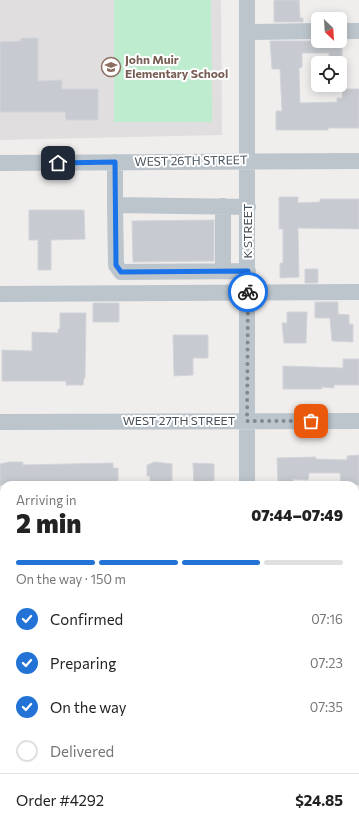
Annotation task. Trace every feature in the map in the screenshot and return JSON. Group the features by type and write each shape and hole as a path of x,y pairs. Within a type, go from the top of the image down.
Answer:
{"street":[{"name":"K STREET","path":"247,0 248,481"},
{"path":"248,32 311,31"},
{"path":"347,31 359,31"},
{"name":"WEST 26TH STREET","path":"0,163 359,161"},
{"path":"115,162 116,265 121,272 248,271"},
{"path":"115,205 248,207"},
{"path":"223,206 223,271"},
{"path":"0,294 359,292"},
{"name":"WEST 27TH STREET","path":"0,422 359,421"}],"shaded area":[{"name":"John Muir Elementary School","path":"0,0 221,0 222,135 0,140"}],"green space":[{"path":"114,0 211,0 212,122 114,122"}],"building":[{"path":"274,0 299,0 300,18 303,18 303,22 274,22"},
{"path":"21,38 38,38 38,81 62,80 62,89 98,89 98,120 66,120 65,112 0,112 0,42 21,41"},
{"path":"270,41 311,41 311,48 342,48 342,56 329,56 329,53 302,53 302,67 299,68 300,103 337,102 337,98 342,98 343,92 347,92 347,89 359,89 359,128 328,128 328,130 276,130 276,111 282,111 280,69 272,69"},
{"path":"279,197 298,197 298,203 320,202 320,199 359,199 359,229 298,228 299,277 280,278 280,263 283,263 283,229 279,229"},
{"path":"29,210 84,210 85,239 51,240 51,270 38,270 38,240 29,240"},
{"path":"214,220 214,261 133,262 132,221"},
{"path":"305,269 318,269 318,283 305,283"},
{"path":"315,302 338,302 338,314 349,315 349,324 353,324 353,342 332,341 330,318 315,318"},
{"path":"93,303 119,303 119,322 93,322"},
{"path":"287,312 307,312 306,343 284,343 282,323 287,323"},
{"path":"60,313 86,313 85,378 83,385 66,385 66,381 2,381 2,350 32,351 32,332 58,333 58,329 60,329"},
{"path":"173,335 208,335 208,358 193,358 193,375 174,376"},
{"path":"343,359 359,359 359,385 334,385 334,388 322,387 322,389 283,389 283,366 343,368"},
{"path":"359,455 359,481 341,481 340,473 309,473 308,480 293,479 293,481 278,481 277,458 316,457 315,459 347,460 347,456"},
{"path":"9,462 23,462 23,465 113,463 113,468 118,468 118,481 0,481 0,464"},
{"path":"155,462 172,464 172,481 150,481 150,476 147,476 147,465"},
{"path":"193,463 214,464 214,481 194,481"}],"waterway":[{"path":"261,833 280,833"}],"way so far":[{"path":"248,292 247,421 311,421"}],"place":[{"name":"John Muir Elementary School","path":"111,67"}],"route":[{"path":"58,163 115,162 116,265 121,272 248,271 248,292"}]}
